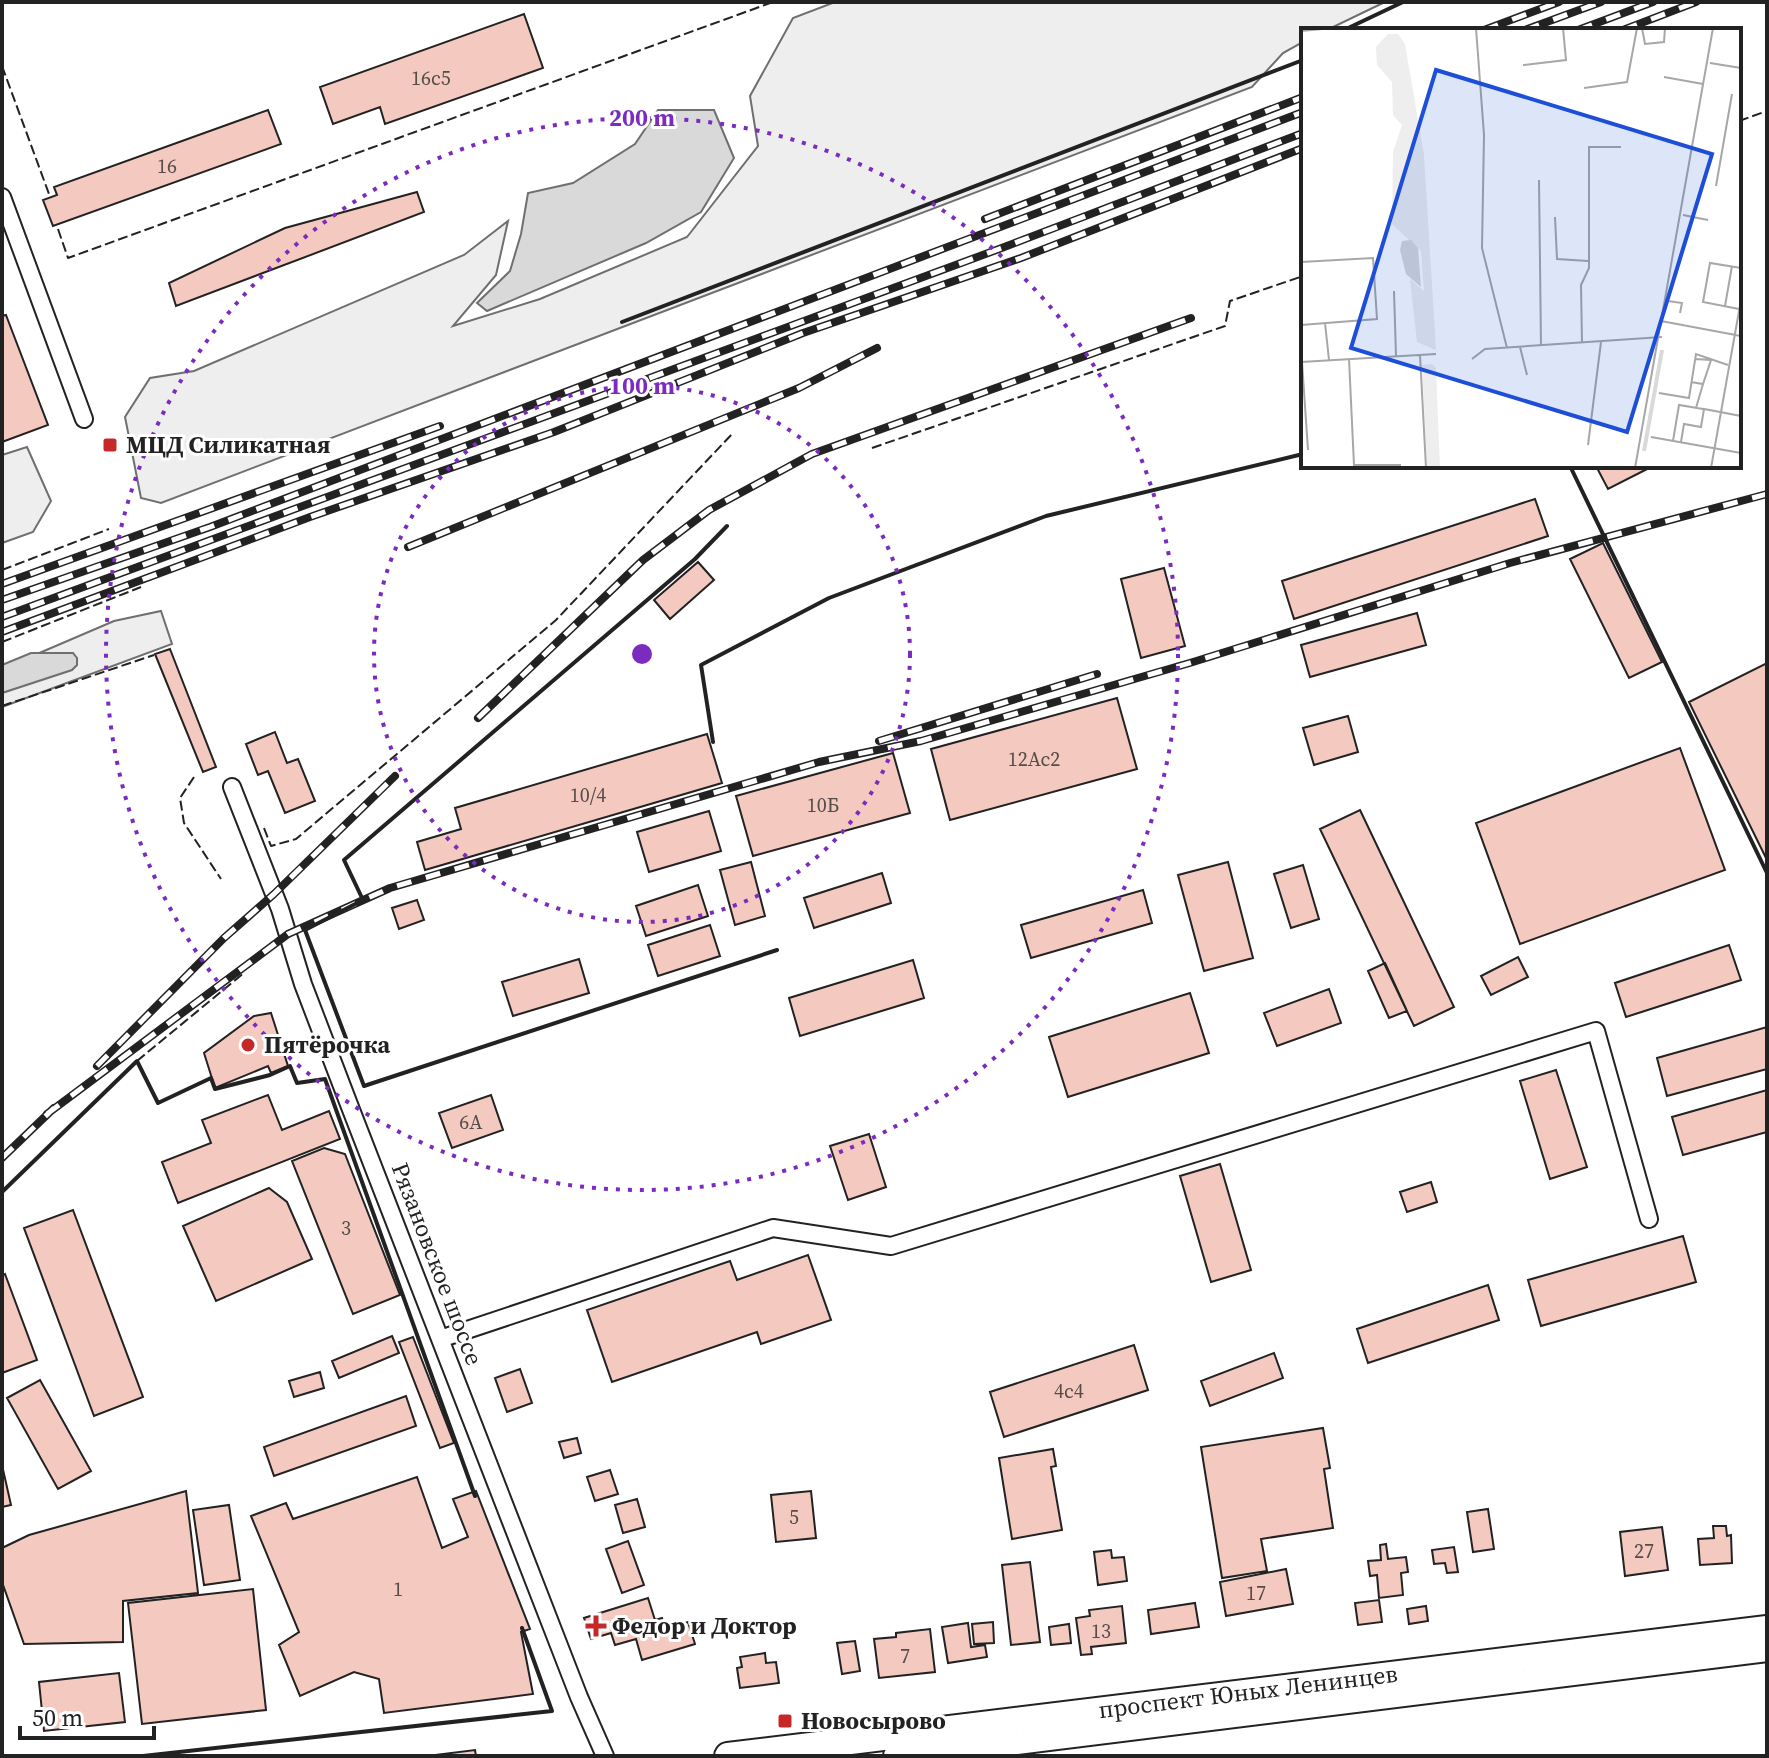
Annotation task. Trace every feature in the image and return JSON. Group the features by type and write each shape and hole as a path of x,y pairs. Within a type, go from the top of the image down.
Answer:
{"main road":[{"name":"проспект Юных Ленинцев","path":"728,1756 1767,1629"},
{"name":"проспект Юных Ленинцев","path":"897,1756 1767,1648"}],"street":[{"path":"2,197 84,419"},
{"name":"Рязановское шоссе","path":"232,787 280,909 303,984 579,1697 605,1756"},
{"path":"440,1339 773,1228 891,1246 1596,1031 1649,1219"}],"shaded area":[{"path":"835,2 1385,2 1331,28 1301,28 1301,43 1283,53 1252,87 161,503 141,498 125,417 150,378 194,371 464,255 508,221 496,275 453,326 540,299 687,237 758,146 750,96 793,18"},
{"path":"658,110 714,110 734,158 701,212 646,243 487,311 477,303 510,271 528,193 573,183 635,144"},
{"path":"27,447 51,501 33,532 2,543 2,455"},
{"path":"161,611 172,644 2,707 2,669 114,621"},
{"path":"31,653 73,653 77,665 72,670 2,693 2,665"}],"building":[{"path":"524,14 543,68 385,124 380,107 333,124 320,87"},
{"path":"268,110 281,144 53,226 43,200 57,195 54,187"},
{"path":"417,192 424,212 176,306 169,283 285,228"},
{"path":"6,315 48,425 2,442 2,316"},
{"path":"1597,468 1649,468 1608,489"},
{"path":"1535,499 1548,536 1294,619 1282,581"},
{"path":"1603,543 1662,662 1629,678 1570,559"},
{"path":"698,562 714,580 670,619 654,600"},
{"path":"1164,568 1185,646 1141,658 1121,579"},
{"path":"1417,613 1426,645 1310,677 1301,645"},
{"path":"170,649 216,767 203,772 155,654"},
{"path":"1767,663 1767,860 1689,702"},
{"path":"1117,698 1137,769 950,820 931,749"},
{"path":"1348,716 1358,752 1314,765 1303,728"},
{"path":"275,732 287,763 298,759 315,801 285,813 268,771 258,775 246,744"},
{"path":"707,734 722,783 425,870 417,842 461,829 455,808"},
{"path":"1680,748 1725,870 1520,944 1476,823"},
{"path":"893,753 910,813 753,856 736,796"},
{"path":"1360,810 1454,1007 1414,1026 1320,829"},
{"path":"709,811 721,851 649,872 637,832"},
{"path":"751,862 765,916 735,925 720,870"},
{"path":"1228,862 1253,958 1204,971 1178,875"},
{"path":"1303,865 1319,919 1291,928 1274,874"},
{"path":"882,873 891,903 814,928 804,898"},
{"path":"698,885 708,916 646,936 636,906"},
{"path":"1143,890 1152,923 1031,958 1021,925"},
{"path":"417,900 424,920 399,929 392,908"},
{"path":"710,925 720,956 658,976 648,945"},
{"path":"1729,945 1741,980 1626,1017 1615,983"},
{"path":"1518,957 1528,977 1491,995 1481,976"},
{"path":"579,959 589,993 513,1016 502,982"},
{"path":"913,960 924,998 800,1036 789,998"},
{"path":"1385,963 1407,1011 1389,1018 1368,971"},
{"path":"1329,989 1341,1023 1277,1046 1264,1013"},
{"path":"1190,993 1209,1053 1068,1097 1049,1037"},
{"name":"Пятёрочка","path":"271,1013 288,1066 271,1073 268,1066 215,1088 204,1053 254,1016"},
{"path":"1767,1027 1767,1069 1667,1096 1657,1058"},
{"path":"1556,1070 1587,1167 1550,1179 1520,1081"},
{"path":"1767,1090 1767,1132 1683,1155 1672,1117"},
{"path":"268,1095 282,1130 329,1111 340,1139 178,1203 162,1162 211,1143 202,1120"},
{"path":"491,1095 503,1130 452,1148 439,1113"},
{"path":"869,1134 886,1187 848,1200 830,1146"},
{"path":"324,1148 345,1154 400,1295 353,1314 292,1161"},
{"path":"1220,1164 1251,1270 1211,1282 1180,1176"},
{"path":"1431,1182 1437,1202 1407,1212 1400,1192"},
{"path":"269,1188 287,1202 312,1259 216,1301 183,1226"},
{"path":"73,1210 143,1397 94,1416 24,1228"},
{"path":"1683,1236 1696,1282 1541,1326 1528,1280"},
{"path":"808,1255 831,1320 761,1344 757,1332 612,1382 587,1310 730,1261 737,1280"},
{"path":"5,1274 37,1360 2,1373 2,1276"},
{"path":"1488,1285 1499,1320 1368,1363 1357,1329"},
{"path":"392,1336 399,1353 339,1378 332,1361"},
{"path":"413,1337 454,1443 440,1448 399,1342"},
{"path":"1134,1345 1148,1390 1004,1437 990,1392"},
{"path":"1274,1353 1283,1378 1210,1406 1201,1381"},
{"path":"520,1369 532,1403 507,1412 495,1378"},
{"path":"320,1372 324,1388 294,1397 289,1381"},
{"path":"40,1380 91,1471 58,1489 7,1398"},
{"path":"406,1396 416,1426 274,1476 264,1447"},
{"path":"1323,1428 1330,1468 1324,1469 1333,1528 1261,1539 1267,1571 1222,1578 1201,1447"},
{"path":"577,1438 581,1453 564,1458 559,1442"},
{"path":"1053,1449 1056,1466 1051,1467 1062,1530 1012,1539 999,1458"},
{"path":"2,1465 11,1505 2,1507"},
{"path":"610,1470 618,1494 595,1501 587,1477"},
{"path":"417,1477 442,1548 468,1537 453,1499 476,1491 530,1629 521,1632 533,1694 384,1713 379,1679 354,1672 300,1696 279,1645 299,1632 251,1516 286,1503 293,1519"},
{"path":"186,1491 198,1593 123,1601 123,1642 24,1644 2,1582 2,1548 29,1535"},
{"path":"811,1491 816,1538 776,1542 771,1495"},
{"path":"637,1499 645,1527 623,1533 615,1505"},
{"path":"229,1505 240,1580 204,1585 193,1510"},
{"path":"1488,1509 1494,1549 1473,1552 1467,1512"},
{"path":"1713,1526 1726,1526 1727,1536 1731,1535 1732,1563 1700,1565 1698,1539 1714,1538"},
{"path":"1662,1527 1668,1570 1625,1576 1620,1532"},
{"path":"628,1541 644,1585 622,1593 606,1549"},
{"path":"1386,1544 1388,1559 1406,1557 1408,1572 1401,1573 1403,1595 1379,1598 1377,1575 1370,1576 1368,1561 1381,1560 1380,1545"},
{"path":"1454,1547 1458,1572 1447,1573 1445,1563 1434,1564 1432,1550"},
{"path":"1111,1550 1112,1558 1124,1557 1127,1581 1098,1585 1094,1552"},
{"path":"1030,1562 1040,1642 1011,1645 1002,1565"},
{"path":"1286,1569 1293,1604 1226,1616 1220,1582"},
{"path":"253,1589 266,1710 142,1724 128,1603"},
{"path":"648,1598 655,1620 662,1618 665,1629 688,1622 695,1644 642,1660 636,1639 615,1645 611,1633 591,1639 584,1618"},
{"path":"1379,1600 1382,1622 1358,1625 1355,1603"},
{"path":"1195,1603 1199,1627 1151,1634 1148,1610"},
{"path":"1122,1606 1126,1643 1091,1647 1092,1654 1081,1655 1076,1618 1090,1616 1089,1610"},
{"path":"1426,1606 1428,1621 1409,1624 1407,1609"},
{"path":"993,1622 994,1643 974,1644 972,1624"},
{"path":"968,1623 971,1647 985,1645 987,1657 948,1663 942,1627"},
{"path":"1069,1624 1071,1643 1051,1645 1049,1627"},
{"path":"930,1629 935,1672 879,1678 874,1639"},
{"path":"855,1641 860,1671 842,1674 837,1643"},
{"path":"765,1653 766,1663 776,1662 779,1683 740,1688 737,1668 742,1667 740,1657"},
{"path":"119,1673 125,1722 44,1731 39,1682"},
{"path":"475,1750 476,1756 427,1756"}],"railway":[{"path":"1489,28 1559,2"},
{"path":"1530,28 1601,2"},
{"path":"1583,28 1653,2"},
{"path":"1628,28 1696,2"},
{"path":"985,219 1301,98"},
{"path":"2,600 210,527 1301,113"},
{"path":"2,617 999,249 1301,134"},
{"path":"2,632 310,517 554,432 803,333 1021,258 1301,149"},
{"path":"478,718 643,560 709,510 812,454 1191,318"},
{"path":"408,547 799,388 877,348"},
{"path":"2,584 440,426"},
{"path":"47,1114 288,934 390,888 819,762 921,741 1193,662 1510,563 1767,494"},
{"path":"879,741 1097,674"},
{"path":"97,1066 224,938 274,894 395,776"},
{"path":"2,1158 54,1108"}],"fence":[{"path":"58,229 68,258 773,2"},
{"path":"2,66 49,194"},
{"path":"1741,120 1767,111"},
{"path":"872,448 1225,326 1230,301 1301,277"},
{"path":"264,828 271,846 296,839 556,620 733,433"},
{"path":"2,570 109,529"},
{"path":"2,642 141,587"},
{"path":"2,706 154,655"},
{"path":"194,777 180,798 184,823 221,879"},
{"path":"137,1061 245,972"}],"wall":[{"path":"1348,28 1403,2"},
{"path":"622,322 1301,61"},
{"path":"713,742 701,665 829,598 1046,516 1301,454"},
{"path":"1571,468 1767,873"},
{"path":"727,526 695,559 344,860 363,900 305,930 364,1086 777,950"},
{"path":"2,1192 137,1061 158,1103 211,1078 215,1089 270,1075 290,1066 297,1083 325,1079 475,1496"},
{"path":"143,1756 552,1711 522,1628"}],"place":[{"name":"МЦД Силикатная","path":"110,445"},
{"name":"Пятёрочка","path":"248,1045"},
{"name":"Федор и Доктор","path":"596,1626"},
{"name":"Новосырово","path":"785,1721"}]}
